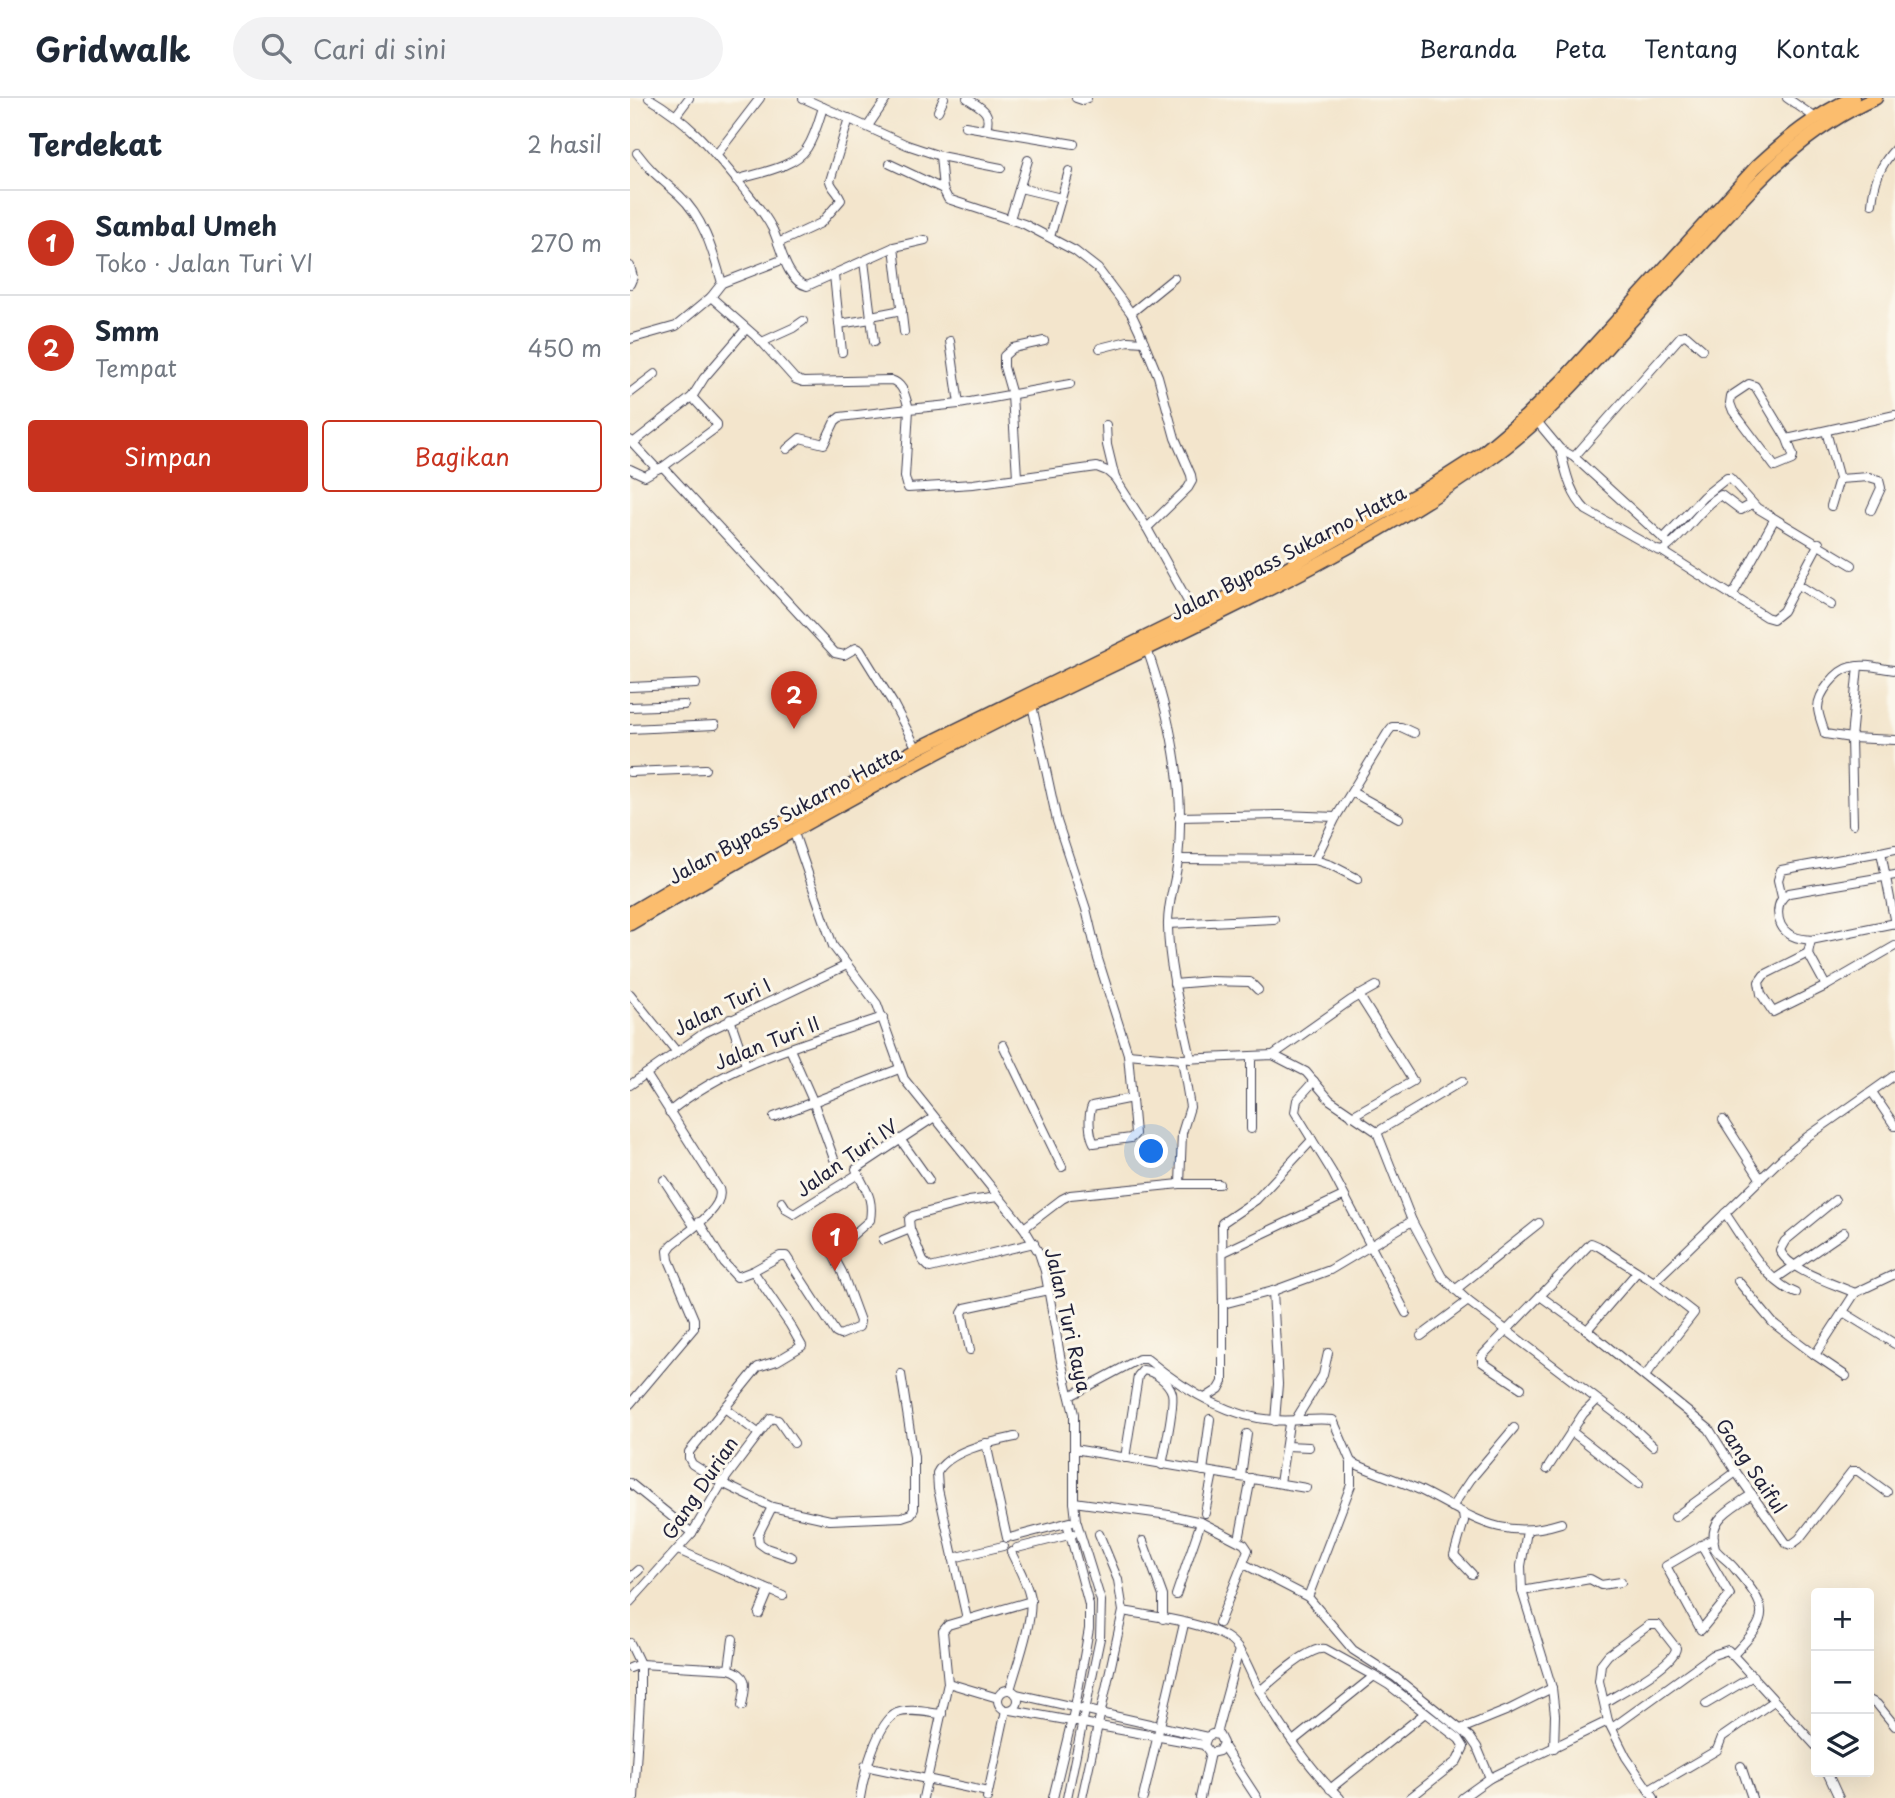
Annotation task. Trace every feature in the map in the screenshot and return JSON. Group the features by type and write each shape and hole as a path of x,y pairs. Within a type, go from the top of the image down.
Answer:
{"highway":[{"name":"Jalan Bypass Sukarno Hatta","path":"630,913 784,822 917,750 1281,571 1431,486 1481,454 1575,383 1784,141 1816,118 1853,98"},
{"name":"Jalan Bypass Sukarno Hatta","path":"1711,224 1811,134 1830,120 1876,98"},
{"name":"Jalan Bypass Sukarno Hatta","path":"630,924 793,830 1032,705 1320,562 1384,527 1481,465 1533,417"}],"street":[{"path":"649,98 677,114 717,154 771,227 783,259 802,285 807,286 834,275 894,247 925,240"},
{"path":"677,114 689,98"},
{"path":"717,154 760,98"},
{"path":"803,98 907,145 940,156 1001,168"},
{"path":"868,126 887,98"},
{"path":"938,111 944,98"},
{"path":"967,98 988,114 986,130"},
{"path":"1076,98 1087,98"},
{"path":"1787,98 1816,118"},
{"path":"736,180 801,156 813,136 823,107"},
{"path":"778,243 821,223 839,205 839,194 832,188 830,181 849,118"},
{"path":"965,126 1074,144"},
{"path":"1872,204 1873,190 1882,165 1895,149"},
{"path":"637,153 653,174 681,197 703,227 722,283"},
{"path":"940,156 946,197 956,203 1010,219 1076,251 1098,270 1131,313 1158,376 1175,438 1192,481 1147,528"},
{"path":"1010,219 1028,160"},
{"path":"890,164 943,189"},
{"path":"1050,237 1069,171"},
{"path":"1020,188 1061,198"},
{"path":"894,247 904,332"},
{"path":"630,339 676,326 711,297 722,283 783,259"},
{"path":"864,261 874,342"},
{"path":"630,266 634,277 630,284"},
{"path":"834,275 842,352"},
{"path":"1131,313 1174,278"},
{"path":"711,297 762,342 795,379 803,382 898,382 903,388 909,409 905,477 908,488 973,484 1097,467 1115,478"},
{"path":"839,324 902,310"},
{"path":"762,342 803,321"},
{"path":"746,329 704,378 692,397 632,442 660,468 835,653 844,654 856,648 860,650 894,705 917,750"},
{"path":"1574,457 1674,342 1686,335 1702,349"},
{"path":"950,341 958,404"},
{"path":"1017,477 1012,395 1004,367 1004,356 1013,348 1044,341"},
{"path":"1100,348 1128,341 1144,342"},
{"path":"630,393 655,374"},
{"path":"787,449 800,438 824,444 835,421 840,417 958,404 1070,384"},
{"path":"1749,384 1755,386 1787,439 1793,455 1791,460 1775,467 1733,411 1731,396 1749,384"},
{"path":"630,469 645,477 717,427 692,397"},
{"path":"1787,439 1895,415"},
{"path":"1533,417 1560,449 1574,457 1671,545"},
{"path":"1106,425 1109,458 1115,478 1147,528 1195,614"},
{"path":"1826,431 1839,479 1830,506"},
{"path":"1560,449 1570,487 1577,501 1586,510 1662,551 1766,617 1773,619 1783,611 1819,543"},
{"path":"1839,479 1869,477 1879,480 1881,488 1871,510"},
{"path":"1663,539 1703,497 1730,478 1752,505 1852,565"},
{"path":"1662,551 1718,496 1724,495 1741,510 1752,505"},
{"path":"1732,596 1774,520"},
{"path":"1797,584 1831,605"},
{"path":"1147,649 1169,719 1178,771 1178,859 1168,908 1168,924 1169,949 1186,1059 1189,1107 1182,1133 1180,1184"},
{"path":"1853,824 1851,738 1858,666"},
{"path":"1895,670 1850,667 1838,674 1821,697 1818,707 1825,734 1895,740"},
{"path":"630,687 696,684"},
{"path":"630,707 684,705"},
{"path":"1032,705 1056,821 1086,909 1098,959 1128,1054 1132,1098 1134,1136 1094,1143 1091,1139 1091,1106 1132,1098"},
{"path":"630,729 715,726"},
{"path":"1315,860 1336,817 1392,727 1401,727 1414,733"},
{"path":"630,772 705,769"},
{"path":"1352,792 1399,818"},
{"path":"1179,817 1336,817"},
{"name":"Jalan Turi Raya","path":"793,830 833,946 872,995 883,1017 899,1069 909,1087 1024,1228 1034,1242 1042,1262 1074,1414 1073,1502 1076,1520 1101,1601 1100,1639 1067,1798"},
{"path":"1782,897 1778,880 1781,870 1895,849"},
{"path":"1881,852 1884,877 1895,923 1811,940 1787,934 1781,926 1778,903 1789,893 1884,877 1895,875"},
{"path":"1178,859 1315,860 1331,864 1358,879"},
{"path":"1168,924 1274,919"},
{"path":"1811,940 1808,953 1826,986"},
{"path":"1808,953 1764,975 1759,982 1761,994 1773,1012 1826,986 1895,946"},
{"name":"Jalan Turi I","path":"631,997 676,1051 730,1019 847,965"},
{"path":"1174,984 1250,982 1258,990"},
{"path":"1128,1054 1158,1059 1273,1055 1376,986"},
{"path":"1352,1116 1413,1081 1359,995"},
{"name":"Jalan Turi II","path":"669,1112 697,1091 746,1065 883,1017"},
{"path":"730,1019 746,1065"},
{"path":"1003,1045 1062,1167"},
{"path":"790,1049 834,1159"},
{"path":"630,1085 676,1051"},
{"path":"1273,1055 1300,1068 1330,1100 1377,1132 1412,1221 1441,1277 1653,1446"},
{"path":"1251,1057 1251,1129"},
{"path":"774,1117 899,1069"},
{"path":"630,1404 694,1328 694,1320 668,1255 670,1247 716,1207 721,1197 646,1074"},
{"path":"1654,1282 1760,1178 1807,1137 1895,1075"},
{"path":"1314,1081 1297,1100 1294,1110 1406,1313"},
{"path":"1377,1132 1462,1081"},
{"path":"1872,1092 1895,1126"},
{"name":"Jalan Turi IV","path":"782,1202 787,1210 794,1214 858,1174 857,1168 933,1118"},
{"path":"1723,1120 1760,1178"},
{"path":"900,1139 929,1180"},
{"path":"1205,1398 1219,1389 1223,1381 1224,1221 1256,1200 1312,1140"},
{"path":"664,1180 737,1277 786,1255 836,1333 840,1335 859,1327 860,1321 832,1253 870,1220 869,1191 858,1174"},
{"path":"1024,1228 1070,1195 1180,1184 1219,1184"},
{"path":"1224,1252 1343,1196"},
{"path":"998,1197 969,1201 909,1219 910,1229 923,1261 930,1268 1034,1242"},
{"path":"1835,1200 1785,1241 1780,1250 1794,1267 1855,1293"},
{"path":"1725,1213 1757,1260 1779,1285 1796,1293"},
{"path":"1223,1304 1273,1291 1330,1270 1412,1221"},
{"path":"1455,1290 1539,1223"},
{"path":"883,1240 910,1229"},
{"path":"1775,1279 1844,1232"},
{"path":"1521,1388 1500,1376 1482,1359 1483,1354 1591,1243 1654,1282 1693,1313 1693,1317 1645,1376"},
{"path":"753,1271 802,1346 776,1361 758,1367 688,1454 692,1464 722,1483 772,1507 830,1520 902,1517 911,1514 914,1508 914,1457 901,1374"},
{"path":"1587,1330 1637,1272"},
{"path":"1815,1355 1855,1293 1895,1274"},
{"path":"1738,1281 1773,1323 1846,1376"},
{"path":"970,1350 962,1313 965,1308 1048,1290"},
{"path":"1273,1291 1278,1384 1275,1421"},
{"name":"Gang Saiful","path":"1540,1296 1587,1330 1709,1429 1786,1544 1791,1545 1798,1539 1852,1471 1858,1471 1887,1492"},
{"path":"1421,1336 1468,1301"},
{"path":"1843,1312 1895,1344"},
{"path":"1280,1483 1292,1422 1323,1375 1328,1353"},
{"path":"1070,1396 1139,1359 1147,1359 1172,1379 1246,1417 1292,1422 1333,1420 1351,1462 1351,1485 1308,1597"},
{"path":"1125,1458 1138,1376 1143,1370 1148,1370 1166,1383 1173,1396 1162,1465"},
{"path":"1547,1469 1571,1432 1597,1400"},
{"path":"726,1409 758,1433"},
{"name":"Gang Durian","path":"630,1602 692,1533 722,1483 758,1433 773,1418 778,1420 794,1443"},
{"path":"1203,1471 1210,1419"},
{"path":"1452,1507 1471,1479 1514,1428"},
{"path":"1571,1432 1639,1484"},
{"path":"1241,1476 1247,1434"},
{"path":"967,1619 938,1489 937,1472 945,1463 970,1449 1015,1437"},
{"path":"865,1766 987,1795 1009,1710 1017,1705 1013,1692 1031,1601 1010,1544 986,1443"},
{"path":"1286,1446 1309,1447"},
{"path":"1074,1449 1306,1488"},
{"path":"1351,1462 1421,1490 1463,1514 1498,1527 1527,1531 1561,1523"},
{"path":"1675,1517 1736,1472"},
{"path":"1175,1595 1203,1518 1213,1473"},
{"path":"1240,1535 1251,1478"},
{"path":"630,1483 692,1533"},
{"path":"1734,1654 1758,1628 1762,1605 1734,1567 1715,1549 1715,1525 1719,1518 1752,1494"},
{"path":"1073,1502 1203,1518 1244,1544 1248,1550 1244,1563 1219,1623"},
{"path":"772,1507 758,1535 759,1543 792,1557"},
{"path":"1463,1514 1464,1521 1454,1555 1472,1574"},
{"path":"1010,1544 1076,1520"},
{"path":"1053,1798 1075,1707 1089,1629 1089,1605 1067,1523"},
{"path":"1527,1531 1521,1566 1522,1591 1552,1688 1554,1748"},
{"path":"953,1558 1010,1544 1079,1532"},
{"path":"1082,1798 1123,1611 1118,1580 1099,1534"},
{"path":"1701,1545 1730,1595 1701,1630 1666,1566 1701,1545 1714,1538"},
{"path":"1143,1541 1163,1596 1163,1619"},
{"path":"678,1550 783,1596"},
{"path":"1244,1563 1308,1597 1353,1650 1395,1677 1461,1729 1477,1746 1490,1778"},
{"path":"630,1578 639,1570"},
{"path":"1522,1591 1590,1579 1601,1585 1621,1581"},
{"path":"759,1614 769,1590"},
{"path":"923,1798 948,1683 943,1631 948,1625 1031,1601"},
{"path":"1123,1611 1199,1626 1226,1637 1239,1650 1259,1691 1293,1741 1340,1798"},
{"path":"1143,1798 1184,1624"},
{"path":"1605,1702 1662,1666 1674,1655 1676,1648 1661,1626 1649,1625 1602,1661 1599,1681 1610,1725 1626,1757 1652,1794 1717,1750 1723,1737 1774,1701"},
{"path":"729,1668 733,1639"},
{"path":"630,1643 640,1664 634,1798"},
{"path":"1259,1691 1318,1648 1389,1685 1459,1739 1464,1749 1457,1761 1410,1798"},
{"path":"1200,1798 1210,1753 1205,1741 1158,1726 1013,1692 1003,1691 998,1698 1000,1706 1009,1710 1205,1741 1216,1734 1239,1650"},
{"path":"1462,1798 1490,1778 1610,1725 1724,1650 1734,1654 1811,1741"},
{"path":"630,1668 640,1664 729,1668 744,1676 742,1706"},
{"path":"1293,1741 1374,1676"},
{"path":"1706,1703 1752,1676"},
{"path":"948,1683 998,1698"},
{"path":"1461,1729 1552,1688"},
{"path":"1874,1702 1895,1726"},
{"path":"860,1798 865,1766 887,1721 906,1711 942,1714"},
{"path":"1330,1788 1425,1713"},
{"path":"1216,1734 1221,1737 1223,1746 1257,1798"},
{"path":"1210,1753 1220,1751 1223,1746"},
{"path":"1741,1766 1749,1797"},
{"path":"1829,1777 1839,1798"}],"place":[{"name":"Smm","path":"794,729"},
{"name":"Sambal Umeh","path":"835,1271"}]}
